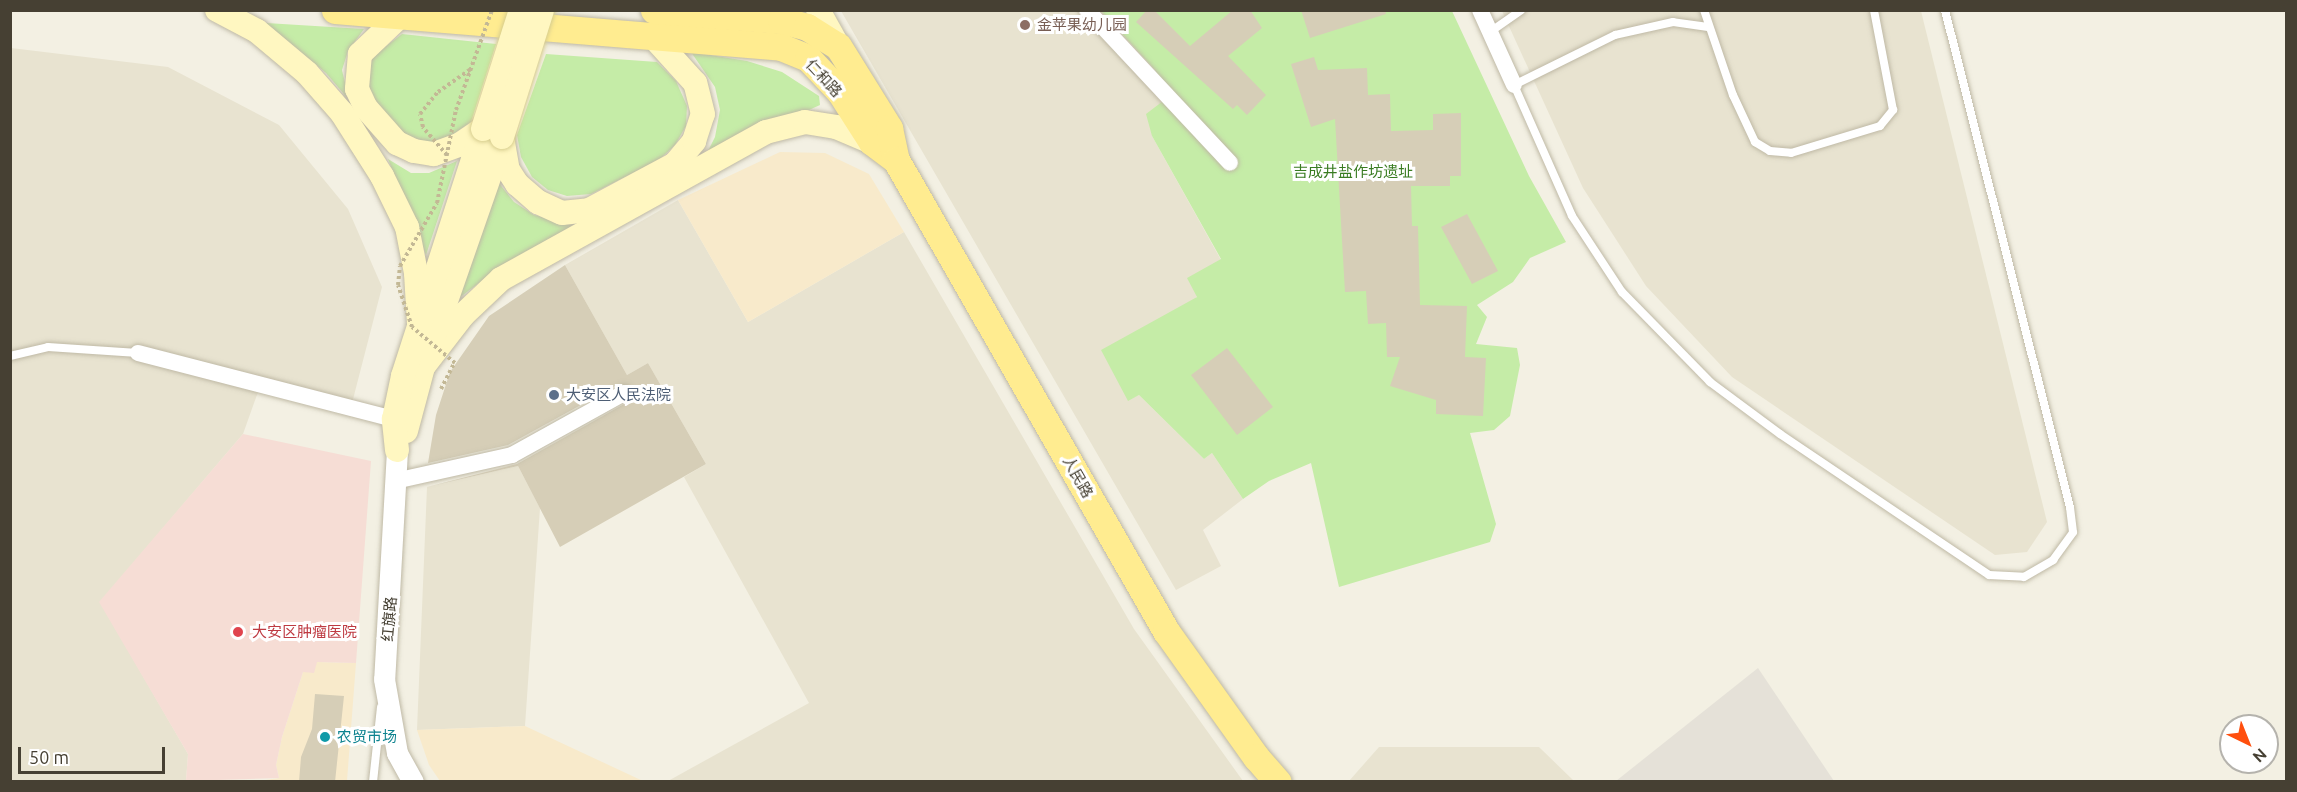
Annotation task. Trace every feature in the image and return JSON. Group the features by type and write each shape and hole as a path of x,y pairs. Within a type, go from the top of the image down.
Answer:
{"main road":[{"path":"217,10 257,31 307,73 342,113 382,176 407,227 416,273 419,324"},
{"name":"仁和路","path":"335,10 656,40 748,42 781,47 808,58 840,92 872,142 896,160"},
{"path":"397,450 409,424 423,367 493,133 521,10"},
{"path":"397,450 394,419 419,324 542,10"},
{"path":"818,10 838,46"},
{"name":"仁和路","path":"661,11 781,20 807,27 838,46 889,128 896,160"},
{"path":"399,17 360,54 357,89 366,108 397,143 414,151 434,154 493,133"},
{"path":"493,133 508,170 517,184 538,202 562,213 589,210 675,165 694,141 702,114 695,83 656,40"},
{"path":"423,367 463,315 501,279 766,132 805,122 836,127 872,142"},
{"name":"人民路","path":"896,160 1166,631 1256,757 1278,782"}],"street":[{"path":"1087,10 1230,163"},
{"path":"1480,10 1514,85"},
{"path":"138,353 394,419"},
{"path":"395,481 512,455 624,393"},
{"name":"红旗路","path":"397,450 384,679 397,753 413,782"}],"lane":[{"path":"1490,32 1521,10"},
{"path":"1704,10 1708,27 1755,142 1770,151 1791,153 1880,126 1893,110 1874,10"},
{"path":"1708,27 1673,22 1615,35 1514,85 1572,216 1622,292 1710,382 1780,434 1989,575 2024,577 2053,560 2073,532 2070,507 1945,10"},
{"path":"10,356 48,348 138,353"},
{"path":"373,782 384,679"}],"path":[{"path":"455,363 412,327 398,285 400,266 408,248 430,221 437,203 456,110 492,10"},
{"path":"447,154 423,127 420,114 438,92 471,69"}],"shaded area":[{"path":"841,11 1101,11 1155,70 1167,98 1152,136 1221,260 1128,400 1139,395 1204,459 1212,453 1243,499 1203,530 1221,566 1176,590"},
{"path":"1502,11 1921,11 2047,522 2027,552 1995,555 1732,377 1646,286 1583,188"},
{"path":"11,48 168,67 279,125 348,209 382,287 351,407 263,378 243,434 100,602 188,754 186,781 11,782"},
{"path":"780,152 825,153 869,174 904,232 748,322 678,200"},
{"path":"678,200 748,322 904,232 1134,629 1243,781 668,781 809,703 684,477 706,464 648,363 627,375 565,265"},
{"name":"大安区肿瘤医院","path":"243,434 371,461 356,663 317,662 314,673 303,672 282,737 276,765 279,778 186,781 188,754 99,602"},
{"path":"518,466 540,508 525,726 417,730 427,487"},
{"path":"316,662 356,663 347,781 253,782 279,778 276,765 282,737 303,672"},
{"path":"1758,668 1834,781 1616,781"},
{"path":"525,726 643,781 440,781 429,765 417,730"},
{"path":"1379,747 1539,747 1574,781 1349,781"}],"green space":[{"name":"吉成井盐作坊遗址","path":"1101,11 1452,11 1529,176 1566,242 1530,258 1513,282 1477,305 1487,317 1476,344 1517,348 1520,365 1510,416 1494,430 1470,433 1496,524 1490,542 1339,587 1311,463 1269,481 1243,499 1212,453 1204,459 1139,395 1128,401 1101,350 1197,297 1187,278 1221,259 1152,136 1146,114 1167,98 1166,89 1155,70"},
{"path":"266,23 364,29 348,51 342,70 349,100 326,73"},
{"path":"402,34 496,44 471,122 439,144 408,140 387,120 370,93 367,74 373,56"},
{"path":"691,52 747,61 782,72 819,96 820,105 705,157 715,137 720,110 715,87"},
{"path":"546,54 657,62 676,81 687,106 686,126 675,145 659,160 591,194 567,196 548,190 532,177 521,157 517,135"},
{"path":"388,159 411,173 429,173 457,161 426,255"},
{"path":"498,182 514,202 534,215 577,225 500,267 459,298"}],"building":[{"path":"1147,10 1154,10 1190,46 1233,10 1250,10 1262,28 1228,56 1266,95 1247,115 1237,105 1233,109 1136,22"},
{"path":"1301,10 1385,10 1386,14 1310,38"},
{"path":"1314,57 1318,70 1367,68 1368,95 1390,94 1391,131 1433,130 1433,114 1461,113 1461,176 1450,176 1450,186 1411,186 1412,226 1418,226 1420,305 1467,306 1465,357 1486,358 1483,416 1436,414 1436,400 1390,386 1400,357 1387,357 1386,323 1368,324 1366,291 1345,292 1335,119 1311,127 1291,64"},
{"path":"1467,214 1498,271 1472,284 1441,227"},
{"name":"大安区人民法院","path":"565,265 627,375 648,363 706,464 560,547 518,466 427,487 517,464 633,399 633,387 619,384 508,445 428,463 436,415 450,372 489,316"},
{"path":"1227,348 1273,407 1237,435 1191,375"},
{"name":"农贸市场","path":"315,694 344,696 335,782 299,782 301,757 312,729"}],"place":[{"name":"金苹果幼儿园","path":"1025,25"},
{"name":"大安区人民法院","path":"554,395"},
{"name":"大安区肿瘤医院","path":"238,632"},
{"name":"农贸市场","path":"325,737"}]}
